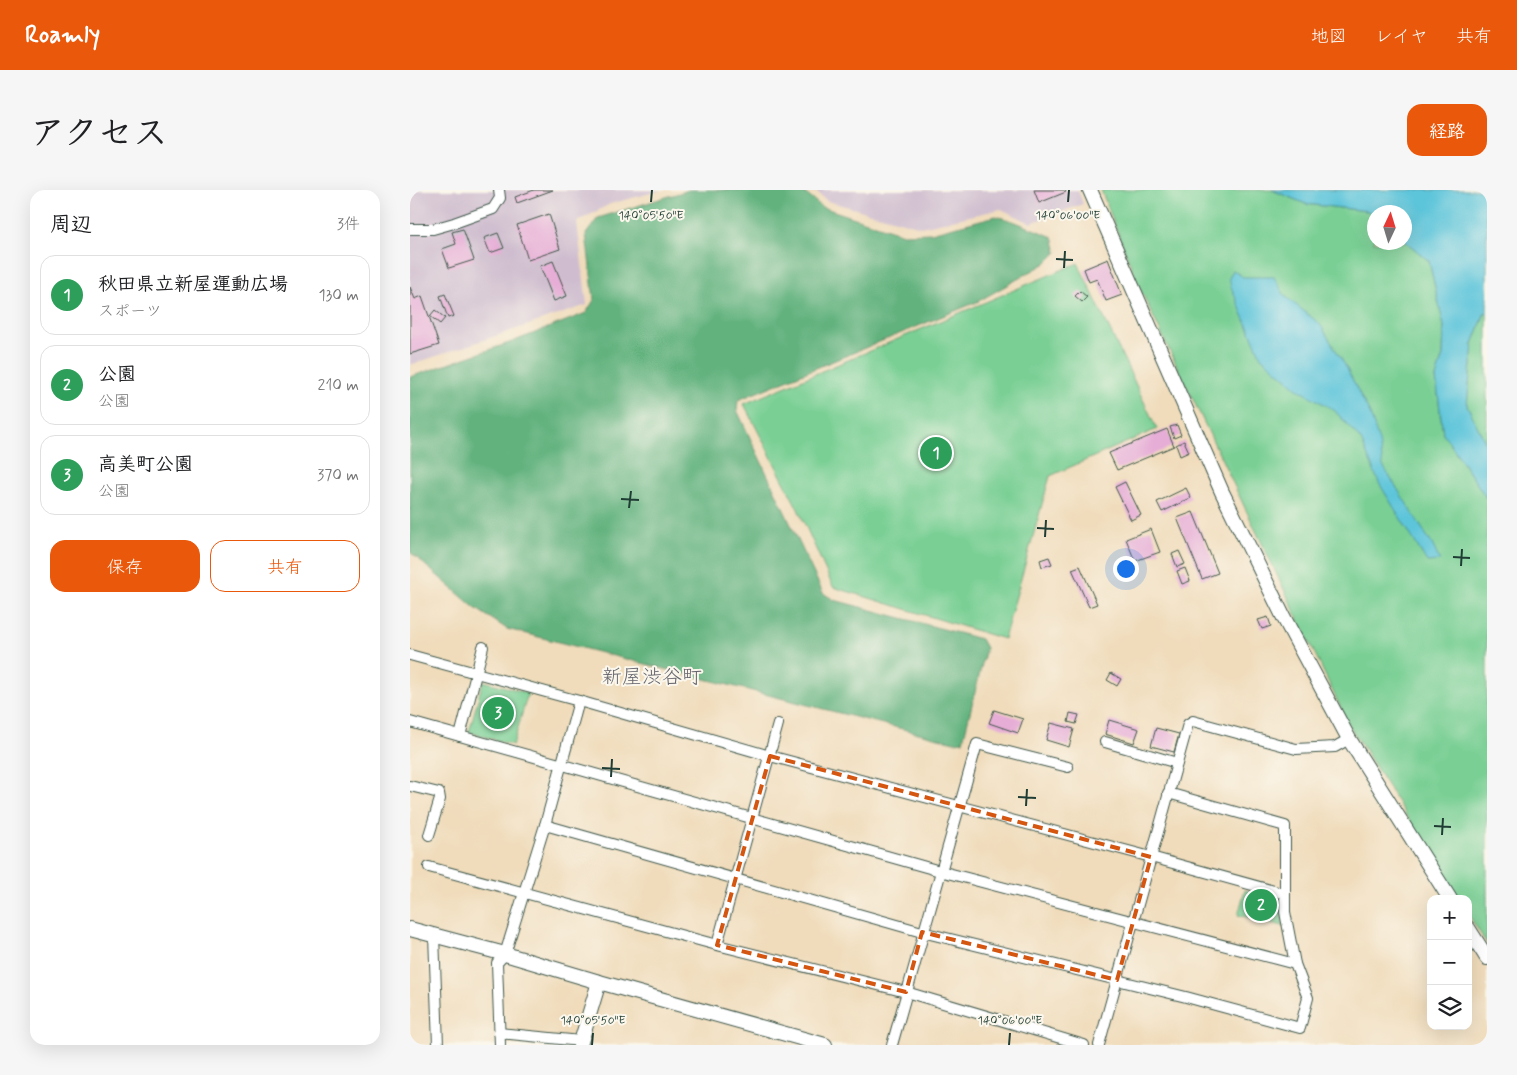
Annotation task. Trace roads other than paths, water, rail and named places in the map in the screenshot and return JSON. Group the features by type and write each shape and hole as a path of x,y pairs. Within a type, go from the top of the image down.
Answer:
{"street":[{"path":"410,229 433,229 493,209 500,198 499,190"},
{"path":"1090,190 1222,492 1284,618 1349,740 1447,895"},
{"path":"460,736 483,647"},
{"path":"410,655 770,756 1284,894"},
{"path":"500,1045 497,963 505,954 546,825 579,701"},
{"path":"1099,1045 1188,724 1193,721 1296,749 1335,747 1349,740"},
{"path":"410,722 940,871 1294,964"},
{"path":"717,945 778,724"},
{"path":"1105,742 1177,763"},
{"path":"892,1045 922,932 977,744 1068,768"},
{"path":"410,786 439,793 440,799 429,835"},
{"path":"546,825 922,932 1300,1028 1308,998 1294,964 1286,918 1284,894 1285,826 1168,793"},
{"path":"429,867 525,891 717,945 906,992 1084,1045"},
{"path":"410,929 825,1045"},
{"path":"1472,934 1487,958"},
{"path":"434,935 438,1045"},
{"path":"499,1033 581,1043 598,982"}],"water":[{"path":"1272,190 1487,190 1487,314 1485,312 1473,344 1467,405 1487,446 1487,499 1443,433 1436,378 1443,355 1444,326 1429,261 1412,247 1412,205 1367,205 1367,211 1306,204"},
{"path":"1233,270 1243,277 1274,277 1285,296 1320,324 1345,365 1370,414 1379,441 1383,466 1432,544 1440,561 1427,562 1379,483 1361,440 1334,410 1298,389 1261,357 1231,287 1229,278"}],"place":[{"name":"秋田県立新屋運動広場","path":"936,453"},
{"name":"高美町公園","path":"498,713"},
{"name":"公園","path":"1261,905"}],"district":[{"name":"新屋渋谷町","path":"652,677"}]}
